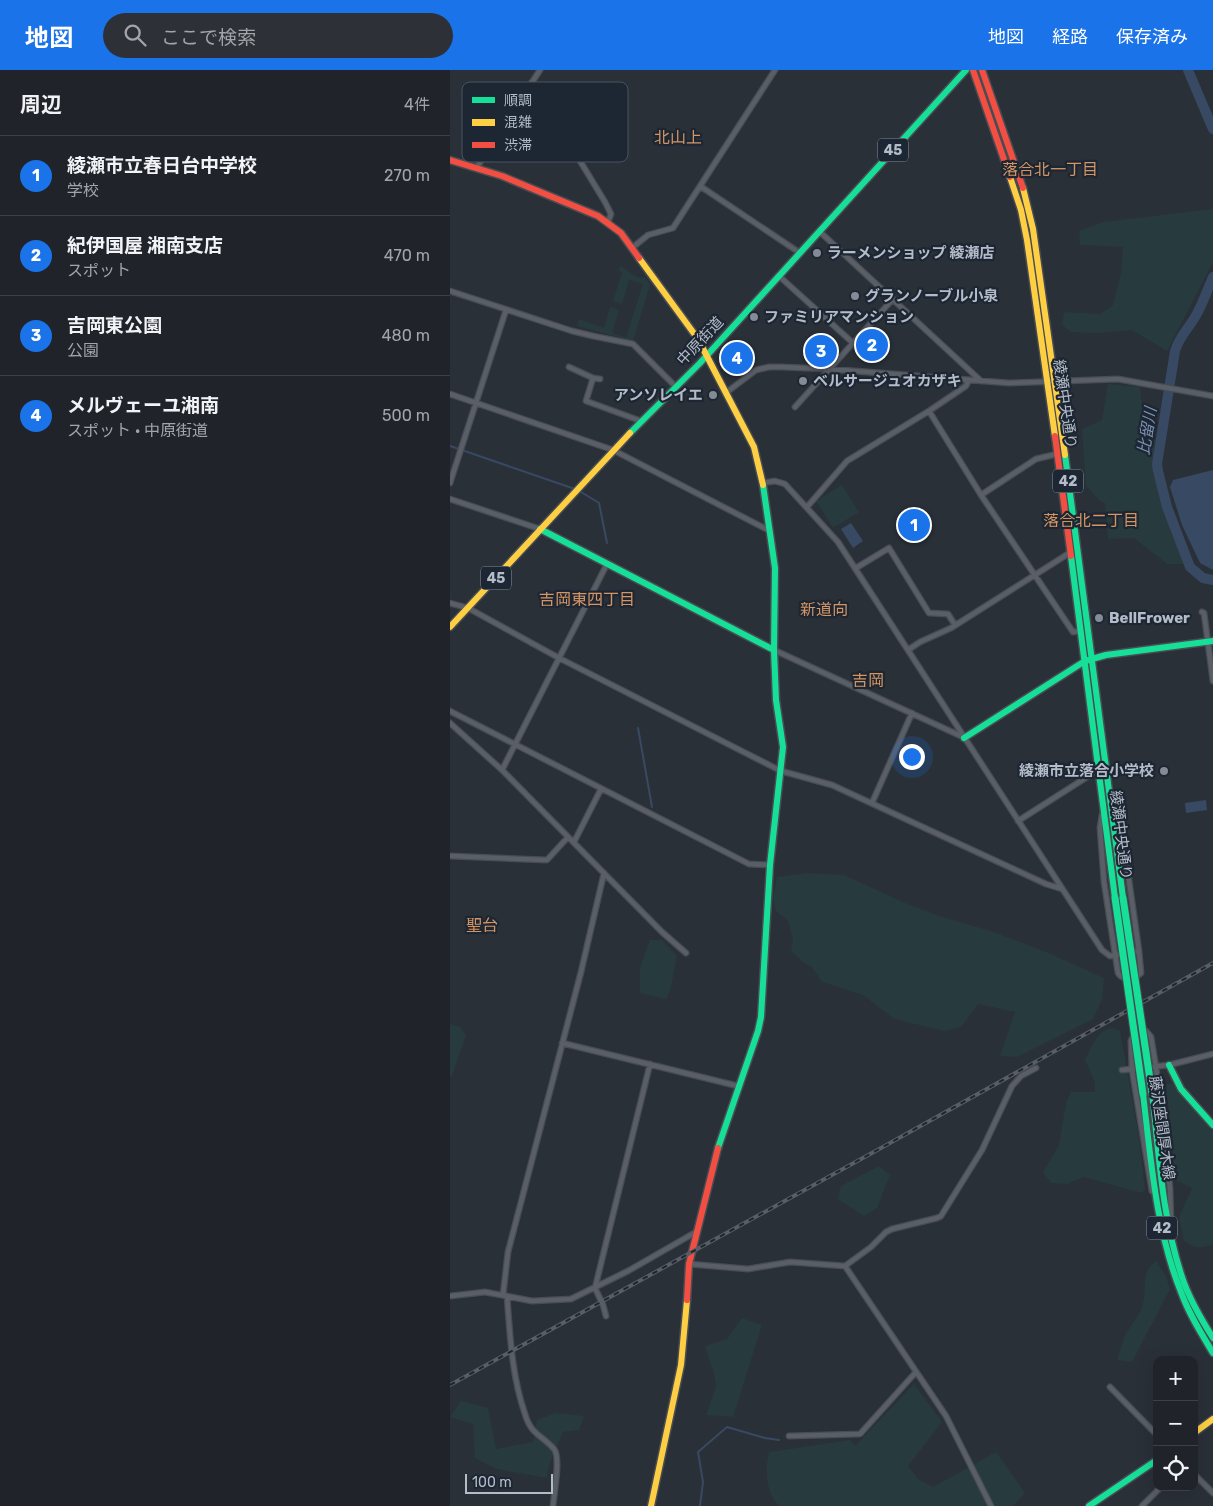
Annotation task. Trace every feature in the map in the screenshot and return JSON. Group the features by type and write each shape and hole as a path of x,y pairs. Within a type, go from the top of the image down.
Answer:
{"main road":[{"name":"中原街道","path":"450,627 613,450 707,354 966,70"},
{"name":"綾瀬中央通り","path":"973,70 1006,175 1021,210 1027,240 1064,453 1089,660 1111,803 1123,898"},
{"name":"綾瀬中央通り","path":"982,70 1024,191 1041,278 1052,381 1057,454 1081,632 1089,660 1098,770 1115,898"},
{"path":"450,160 477,167 608,222 621,233 682,315 707,354 754,447 771,531 775,568 774,650 776,700 782,735 781,771 770,865 760,1017 758,1031 720,1140 696,1232 689,1264 682,1365 651,1506"},
{"path":"540,529 774,650"},
{"path":"964,738 1089,660 1106,655 1210,641"},
{"name":"藤沢座間厚木線","path":"1115,898 1159,1216 1171,1266 1183,1298 1198,1329 1213,1352"},
{"name":"藤沢座間厚木線","path":"1123,898 1171,1235 1183,1278 1198,1312 1213,1338"},
{"path":"1169,1065 1172,1076 1178,1086 1213,1125"},
{"path":"1198,1430 1213,1419"},
{"path":"1090,1506 1153,1463"}],"street":[{"path":"532,82 540,70"},
{"path":"632,248 648,235 673,228 775,70"},
{"path":"477,167 480,162"},
{"path":"581,162 611,214 608,222"},
{"path":"700,186 800,253"},
{"path":"819,232 981,381"},
{"path":"779,276 853,343"},
{"path":"450,291 593,336 633,344 675,386"},
{"path":"795,407 892,299"},
{"path":"450,483 506,310"},
{"path":"569,367 593,378 600,379"},
{"path":"726,392 756,370 781,367 1009,383 1118,378 1213,396"},
{"path":"593,378 586,401 641,421"},
{"path":"807,507 847,461 929,411 966,386 969,380"},
{"path":"450,394 613,450 771,531"},
{"path":"929,411 981,495 1073,632 1081,632"},
{"path":"981,495 1036,459 1057,454"},
{"path":"762,483 775,481 785,484 838,542 1102,950 1107,955 1115,956 1139,951"},
{"path":"450,499 540,529"},
{"path":"856,568 889,548 929,614 948,614 955,624"},
{"path":"908,650 955,624 1071,552"},
{"path":"502,770 607,564"},
{"path":"450,602 468,608 559,658 781,771 832,785 1046,884 1062,889"},
{"path":"1202,612 1204,613 1210,641 1213,681"},
{"path":"774,650 964,738"},
{"path":"450,711 749,864 770,865"},
{"path":"872,803 912,713"},
{"path":"450,723 502,770 662,932 686,953"},
{"path":"1018,821 1098,770"},
{"path":"574,842 601,789"},
{"path":"1103,806 1100,828 1104,882 1118,973 1123,979 1137,977 1142,970 1126,853 1118,815 1111,803"},
{"path":"450,856 547,860 568,837"},
{"path":"553,1506 557,1458 555,1450 535,1434 526,1417 513,1364 505,1296 508,1252 604,873"},
{"path":"1159,1216 1147,1161 1132,1070 1130,1041 1134,1033 1140,1031 1146,1031 1151,1037 1156,1067 1170,1188 1171,1235"},
{"path":"562,1043 738,1086"},
{"path":"1122,1070 1169,1065 1213,1054"},
{"path":"606,1316 595,1288 650,1064"},
{"path":"689,1264 748,1269 790,1262 845,1266 886,1232 930,1221 941,1216 982,1150 1012,1086 1021,1076 1036,1068"},
{"path":"450,1296 485,1292 532,1301 571,1299 595,1288 696,1232"},
{"path":"845,1266 946,1416 990,1506"},
{"path":"789,1436 860,1434 916,1372"},
{"path":"1110,1387 1153,1431"},
{"path":"1198,1478 1213,1493"},
{"path":"1142,1506 1157,1491"}],"green space":[{"path":"1213,209 1213,262 1167,351 1132,330 1098,333 1071,332 1062,325 1064,312 1100,314 1113,305 1121,273 1123,247 1080,245 1079,231 1103,222"},
{"path":"620,266 635,276 645,277 650,285 633,341 577,326 579,319 604,328 610,307 619,310 612,333 626,337 643,284 629,280 622,304 613,301 622,272 619,271"},
{"path":"817,332 840,353 829,365 821,365 802,349"},
{"path":"1108,384 1140,387 1144,422 1156,429 1153,473 1184,564 1167,564 1134,538 1108,539 1105,503 1100,501 1086,486 1082,429 1102,420"},
{"path":"842,485 859,512 833,528 816,501"},
{"path":"807,873 844,875 905,903 942,917 991,931 1046,952 1104,978 1102,999 1093,1019 1017,1057 1000,1056 1015,1012 978,1004 961,1027 945,1031 894,1019 863,995 822,982 812,967 804,963 791,951 793,939 788,921 776,911 773,898 777,877"},
{"path":"650,940 662,940 677,956 670,991 666,999 640,993 640,968"},
{"path":"450,1024 460,1027 466,1035 452,1076 450,1076"},
{"path":"1113,1028 1120,1031 1139,1137 1145,1190 1141,1193 1084,1177 1067,1184 1051,1183 1043,1172 1059,1145 1066,1103 1071,1092 1095,1092 1095,1082 1085,1060 1092,1045 1102,1032"},
{"path":"1167,1084 1172,1084 1213,1127 1213,1244 1205,1247 1191,1246 1184,1241 1179,1217 1192,1188 1175,1180"},
{"path":"879,1166 890,1175 877,1208 864,1216 838,1199 841,1186"},
{"path":"1156,1261 1166,1276 1170,1289 1132,1362 1117,1360 1124,1338 1142,1307 1147,1271"},
{"path":"742,1318 762,1325 733,1417 706,1415 716,1387 714,1373 705,1346 727,1339"},
{"path":"914,1384 942,1422 908,1466 918,1479 933,1487 996,1452 1025,1493 1013,1506 779,1506 771,1494 767,1480 769,1452 850,1440 855,1446"},
{"path":"461,1401 488,1408 496,1449 533,1442 537,1420 555,1413 584,1416 579,1430 563,1432 549,1465 547,1478 497,1469 475,1458 473,1424 450,1417"}],"water":[{"path":"1213,470 1213,570 1200,563 1182,525 1170,487 1173,480"},
{"path":"851,523 863,541 853,548 841,529"},
{"path":"1206,800 1207,810 1186,813 1185,803"}],"waterway":[{"name":"比留川","path":"1188,70 1213,129"},
{"name":"比留川","path":"1213,277 1198,312 1181,337 1175,351 1157,464 1167,507 1190,567 1203,578 1213,580"},
{"path":"450,446 572,488"},
{"path":"581,492 599,503 607,543"},
{"path":"638,728 652,807"},
{"path":"700,1506 703,1482 698,1452 727,1427 779,1440"}],"railway":[{"path":"450,1385 1213,963"}],"traffic: fast":[{"path":"630,433 700,363 966,70"},
{"path":"1065,455 1123,898"},
{"path":"718,1148 758,1031 761,1017 770,865 783,747 776,700 774,650 775,568 763,485"},
{"path":"540,529 774,650"},
{"path":"1071,556 1115,898"},
{"path":"964,738 1085,661 1106,655 1213,641"},
{"path":"1115,898 1143,1094"},
{"path":"1123,898 1152,1093"},
{"path":"1169,1065 1181,1089 1213,1125"},
{"path":"1152,1093 1162,1186 1175,1255 1188,1293 1213,1338"},
{"path":"1143,1094 1152,1169 1166,1244 1184,1300 1213,1353"},
{"path":"1089,1506 1153,1463"}],"traffic: slow":[{"path":"1010,177 1021,210 1027,240 1055,436"},
{"path":"1023,188 1033,229 1065,455"},
{"path":"639,258 698,339 754,447 763,485"},
{"path":"450,627 630,433"},
{"path":"651,1506 681,1365 687,1300"},
{"path":"1198,1430 1213,1419"}],"traffic: jam":[{"path":"973,70 1010,177"},
{"path":"982,70 1023,188"},
{"path":"450,160 502,176 598,216 621,233 639,258"},
{"path":"1055,436 1071,556"},
{"path":"687,1300 689,1264 718,1148"}],"place":[{"name":"ラーメンショップ 綾瀬店","path":"817,253"},
{"name":"グランノーブル小泉","path":"855,296"},
{"name":"ファミリアマンション","path":"754,317"},
{"name":"紀伊国屋 湘南支店","path":"872,345"},
{"name":"吉岡東公園","path":"821,351"},
{"name":"メルヴェーユ湘南","path":"737,358"},
{"name":"ベルサージュオカザキ","path":"803,381"},
{"name":"アンソレイエ","path":"713,395"},
{"name":"綾瀬市立春日台中学校","path":"914,525"},
{"name":"BellFrower","path":"1099,618"},
{"name":"綾瀬市立落合小学校","path":"1164,771"}],"district":[{"name":"北山上","path":"678,137"},
{"name":"落合北一丁目","path":"1050,169"},
{"name":"落合北二丁目","path":"1091,520"},
{"name":"吉岡東四丁目","path":"587,599"},
{"name":"新道向","path":"824,609"},
{"name":"吉岡","path":"868,680"},
{"name":"聖台","path":"482,925"}]}
